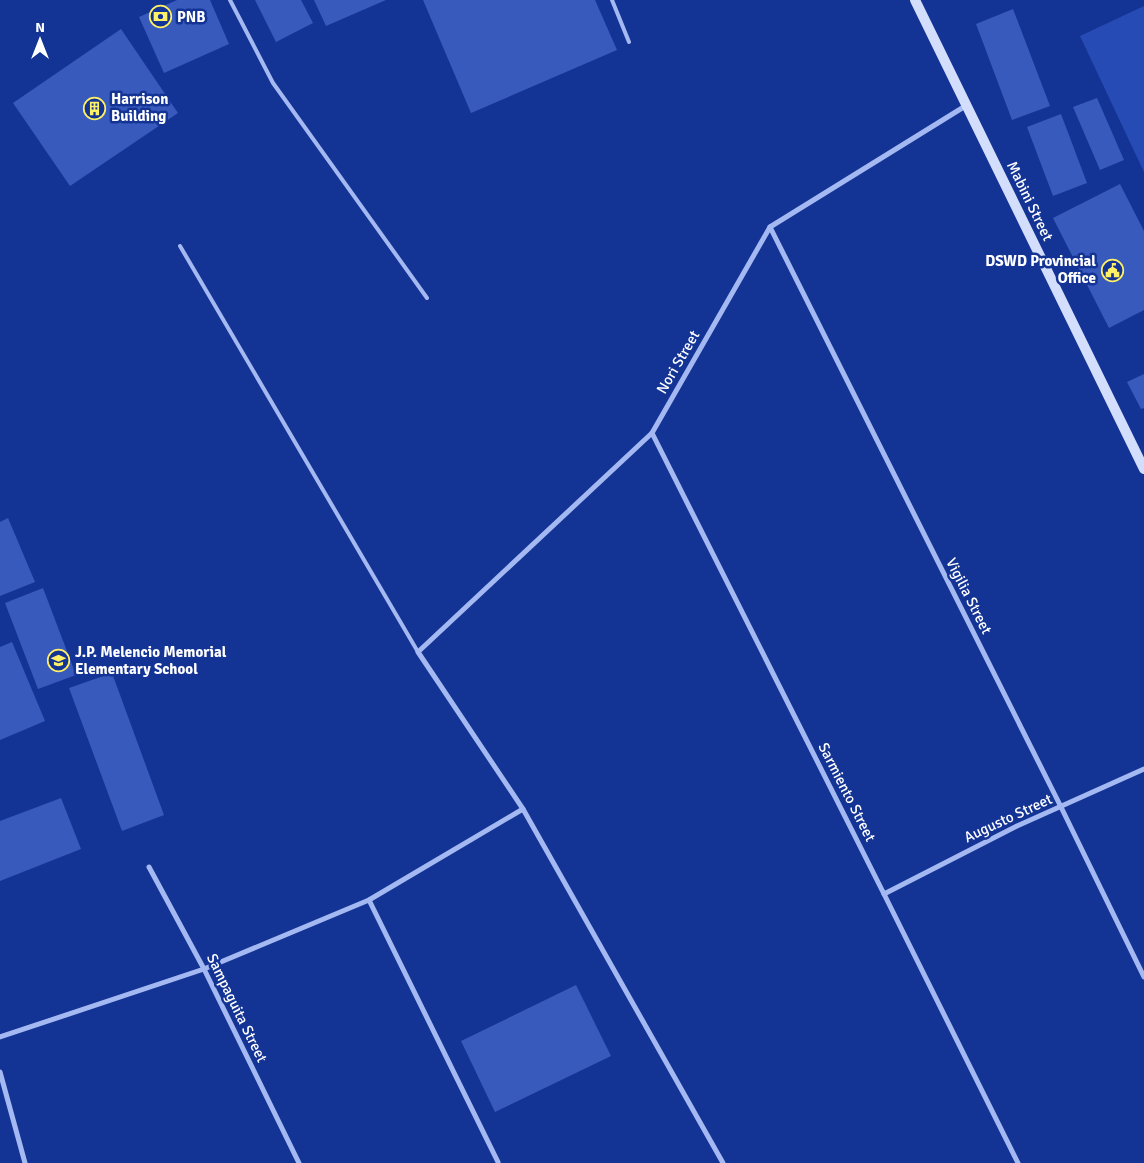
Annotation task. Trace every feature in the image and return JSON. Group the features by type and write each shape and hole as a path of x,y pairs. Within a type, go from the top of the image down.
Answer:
{"main road":[{"name":"Mabini Street","path":"915,0 1144,469"}],"street":[{"name":"Nori Street","path":"418,652 652,433 770,227 967,105"},
{"name":"Vigilia Street","path":"770,227 1061,807 1144,977"},
{"name":"Sarmiento Street","path":"652,433 1018,1163"},
{"path":"418,652 523,809 723,1163"},
{"name":"Augusto Street","path":"884,894 1017,826 1144,769"},
{"path":"0,1037 204,968 369,900 523,809"},
{"name":"Sampaguita Street","path":"149,867 204,968 299,1163"},
{"path":"369,900 498,1162"},
{"path":"0,1072 25,1163"}],"lane":[{"path":"230,0 273,83 426,298"},
{"path":"612,0 629,42"},
{"path":"180,246 418,652"}],"shaded area":[{"path":"1144,6 1144,172 1080,36"}],"building":[{"path":"177,0 210,0 229,44 164,73 139,17"},
{"path":"255,0 301,0 313,23 276,42"},
{"path":"314,0 386,0 326,26"},
{"path":"423,0 595,0 617,50 471,113"},
{"path":"1013,9 1050,106 1012,120 976,24"},
{"name":"Harrison Building","path":"121,29 178,113 70,186 13,103"},
{"path":"1097,98 1124,160 1100,170 1073,107"},
{"path":"1061,114 1087,183 1053,196 1027,127"},
{"name":"DSWD Provincial Office","path":"1120,184 1144,231 1144,310 1109,328 1053,218"},
{"path":"1144,374 1144,408 1141,409 1127,382"},
{"path":"8,518 35,582 0,596 0,522"},
{"path":"43,588 76,675 38,689 5,603"},
{"path":"12,642 45,721 0,740 0,647"},
{"path":"112,673 164,815 122,831 69,688"},
{"path":"61,798 81,849 0,881 0,821"},
{"path":"576,985 611,1056 495,1112 461,1041"}],"place":[{"name":"PNB","path":"161,17"},
{"name":"Harrison Building","path":"95,108"},
{"name":"DSWD Provincial Office","path":"1112,270"},
{"name":"J.P. Melencio Memorial Elementary School","path":"59,661"}]}
